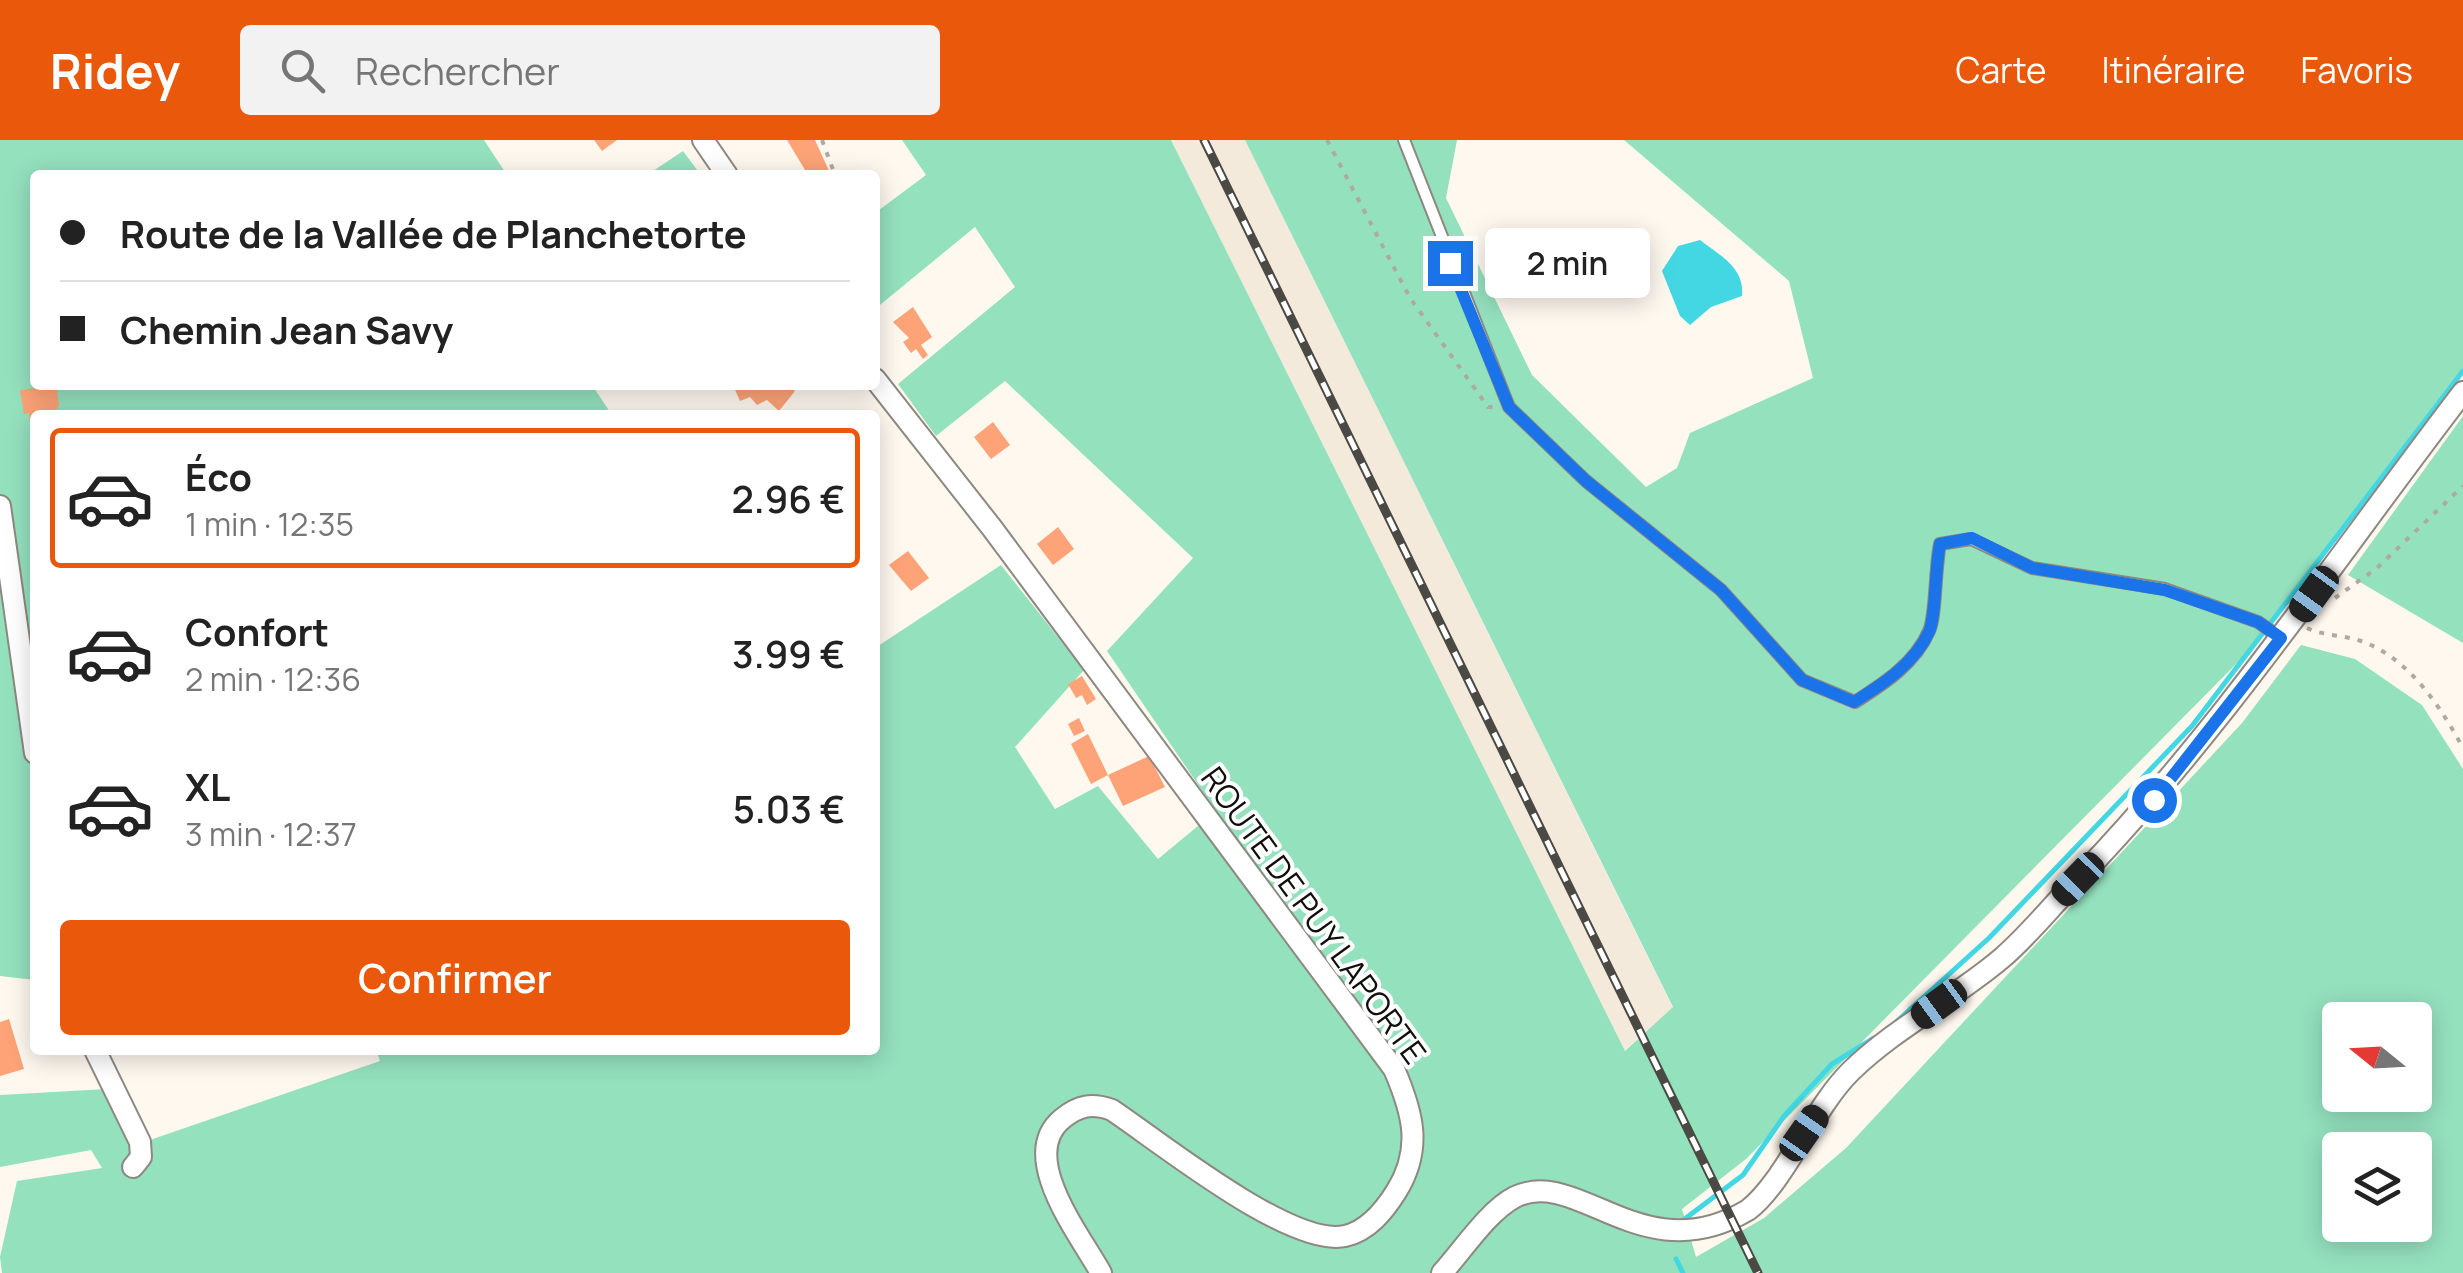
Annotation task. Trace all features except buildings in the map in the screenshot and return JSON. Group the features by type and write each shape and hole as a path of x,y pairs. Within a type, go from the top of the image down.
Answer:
{"street":[{"path":"703,140 724,170"},
{"name":"ROUTE DE PUY LAPORTE","path":"880,385 992,528 1382,1053 1410,1106 1415,1132 1408,1173 1388,1204 1361,1230 1330,1237 1286,1227 1112,1110 1094,1104 1073,1109 1052,1126 1044,1152 1048,1176 1101,1273"},
{"path":"1442,1273 1505,1206 1530,1193 1561,1198 1640,1236 1655,1238 1696,1236 1740,1215 1760,1198 1849,1073 2002,958 2154,800 2295,627 2463,392"},
{"path":"0,506 30,718"},
{"path":"97,1055 140,1142 141,1157 134,1167"}],"lane":[{"path":"1404,140 1509,407 1586,481 1721,590 1802,680 1854,702 1896,675 1931,630 1933,574 1940,544 1972,538 2032,568 2165,590 2258,622 2295,627"}],"path":[{"path":"822,140 833,170"},
{"path":"1327,140 1410,298 1488,406 1509,407"},
{"path":"2332,600 2377,568 2463,486"},
{"path":"2295,627 2364,642 2412,676 2438,700 2463,748"}],"shaded area":[{"path":"1171,140 1245,140 1673,1008 1624,1051"}],"green space":[{"path":"0,140 484,140 504,170 30,170 30,390 595,390 609,410 30,410 30,979 0,976"},
{"path":"902,140 1171,140 1625,1051 1673,1007 1245,140 1457,140 1446,198 1532,375 1646,487 1677,468 1690,433 1813,378 1789,281 1624,140 2463,140 2463,368 2242,658 1746,1159 1682,1209 1696,1257 1764,1218 1846,1148 2242,723 2301,645 2355,659 2422,705 2463,769 2463,1273 2,1273 0,1257 17,1181 102,1168 91,1150 0,1167 0,1095 124,1088 150,1140 380,1061 378,1055 880,1055 880,645 1001,565 1084,670 1015,747 1055,809 1098,786 1158,859 1216,811 1107,651 1193,558 1005,381 936,436 898,384 1015,287 975,227 880,305 880,209 926,175"},
{"path":"683,151 697,170 654,170"},
{"path":"2463,416 2463,643 2348,575"}],"water":[{"path":"1700,240 1735,269 1742,296 1711,307 1690,325 1680,316 1662,271 1678,246"}],"waterway":[{"path":"1895,1023 1989,938 2192,726 2463,371"},
{"path":"1682,1221 1743,1175 1784,1116 1832,1064 1874,1038"},
{"path":"1676,1259 1683,1273"}],"railway":[{"path":"1204,140 1758,1273"}],"route":[{"path":"1450,263 1509,407 1586,481 1721,590 1802,680 1854,702 1896,675 1931,630 1933,574 1940,544 1972,538 2032,568 2165,590 2258,622 2281,638 2256,675 2154,800"}]}
